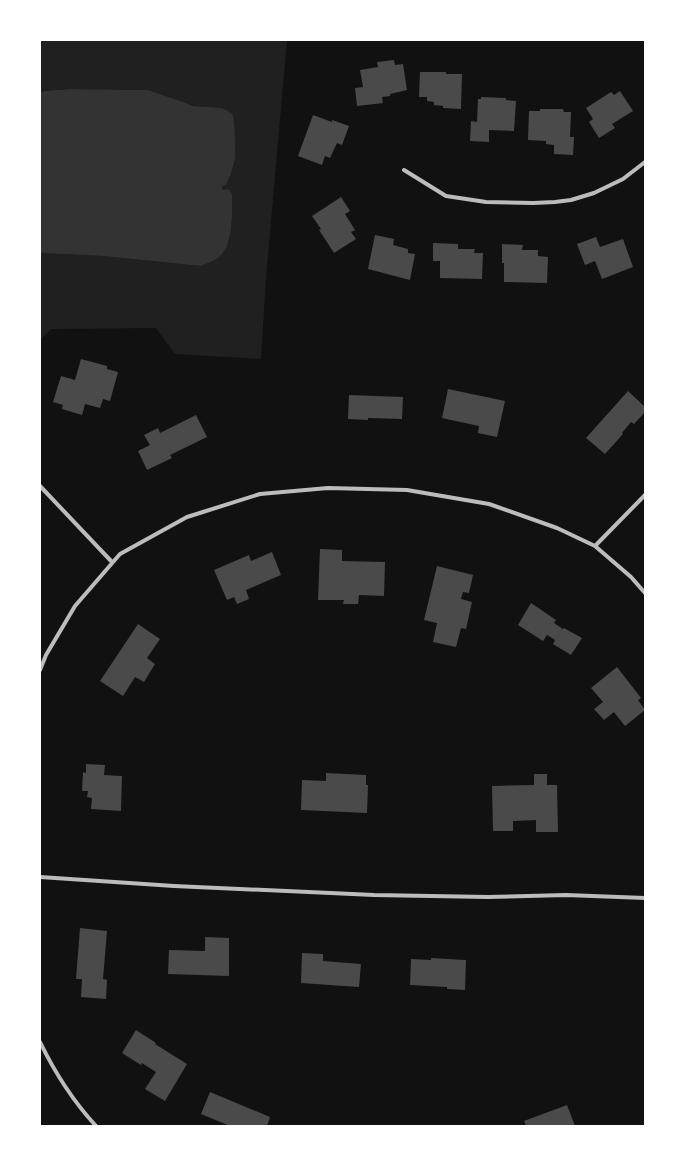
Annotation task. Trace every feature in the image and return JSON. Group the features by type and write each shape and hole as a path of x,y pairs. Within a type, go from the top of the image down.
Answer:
{"street":[{"path":"404,170 446,196 486,202 533,203 571,200 594,193 623,180 645,162"},
{"path":"40,486 112,562"},
{"path":"40,670 46,655 75,606 120,554 187,517 260,494 328,488 407,490 489,504 557,528 595,546 631,577 645,593"},
{"path":"595,546 645,495"},
{"path":"40,877 174,886 374,895 488,897 566,895 645,898"},
{"path":"40,1042 51,1064 79,1107 96,1126"}],"shaded area":[{"path":"40,40 287,40 266,278 261,359 175,354 156,328 51,329 40,340 40,253 103,256 201,266 208,263 229,242 232,224 232,194 222,190 222,186 226,185 235,163 203,107 183,103 148,90 70,89 44,91 40,93"},
{"path":"70,89 148,90 194,106 221,108 233,115 235,140 234,164 226,185 222,186 222,190 228,189 232,194 232,225 229,241 220,256 201,266 103,256 40,253 40,93 44,91"}],"building":[{"path":"394,60 395,65 403,64 407,90 382,97 383,103 357,106 355,88 363,87 360,70 378,67 377,62"},
{"path":"420,72 446,72 446,74 462,74 461,109 443,108 443,106 434,105 434,102 427,101 427,97 419,97"},
{"path":"620,91 633,111 612,124 615,128 599,138 589,122 593,119 586,108 611,92 614,95"},
{"path":"481,97 506,98 506,100 516,101 514,131 489,130 489,142 470,141 471,121 477,122 478,99 481,99"},
{"path":"540,109 563,109 564,112 571,112 570,137 574,137 573,155 554,154 554,145 546,144 546,141 528,140 529,111 540,111"},
{"path":"313,115 349,126 342,145 337,143 330,158 325,156 322,165 298,156"},
{"path":"341,197 350,211 345,214 355,230 351,232 356,239 334,253 312,216"},
{"path":"375,235 394,239 393,245 408,249 408,253 415,254 410,280 368,269"},
{"path":"596,237 600,247 623,239 633,267 602,279 595,261 585,265 577,244"},
{"path":"433,243 458,244 458,249 475,249 474,253 483,253 482,279 440,278 440,261 433,261"},
{"path":"502,244 523,245 522,250 538,250 538,256 548,257 547,283 504,282"},
{"path":"81,359 107,366 107,369 118,372 110,401 103,399 100,408 85,404 82,415 62,409 63,405 53,402 61,376 75,380"},
{"path":"448,389 505,401 497,437 478,433 479,426 442,418"},
{"path":"628,391 645,407 645,412 634,424 631,422 622,433 623,434 605,454 586,438"},
{"path":"349,395 403,397 402,419 348,419"},
{"path":"196,415 207,437 170,455 172,458 147,470 138,451 150,445 144,435 158,428 160,433"},
{"path":"320,549 342,550 342,561 385,562 384,596 359,595 358,604 343,604 344,600 318,600"},
{"path":"272,552 281,575 246,590 249,599 237,604 234,597 227,600 214,570 249,555 251,561"},
{"path":"437,566 473,575 469,593 463,592 461,599 472,602 466,629 461,628 456,647 433,642 437,623 424,620"},
{"path":"531,603 556,620 554,623 582,638 571,655 553,644 555,640 547,635 543,641 518,625"},
{"path":"138,624 160,639 147,658 155,664 144,682 135,677 123,696 100,681"},
{"path":"617,667 641,698 638,700 645,710 625,726 614,712 604,720 594,709 603,702 591,688"},
{"path":"86,764 105,765 104,775 122,776 121,811 91,809 92,798 87,797 88,791 82,791 83,772 86,773"},
{"path":"326,773 366,775 366,785 368,785 367,813 301,810 302,780 326,781"},
{"path":"534,774 547,774 547,785 557,785 558,832 536,832 536,820 513,821 513,831 493,831 492,786 534,785"},
{"path":"80,928 107,931 103,979 107,980 106,999 81,997 82,979 76,979"},
{"path":"205,937 229,938 229,976 168,974 169,950 205,951"},
{"path":"302,953 323,954 323,961 361,964 359,987 301,983"},
{"path":"431,958 466,960 465,990 447,989 447,987 410,985 411,959 431,960"},
{"path":"136,1030 187,1064 165,1101 145,1089 156,1072 142,1063 141,1065 122,1053"},
{"path":"210,1092 270,1117 267,1126 230,1126 201,1114"},
{"path":"567,1105 575,1126 526,1126 524,1121"}]}
